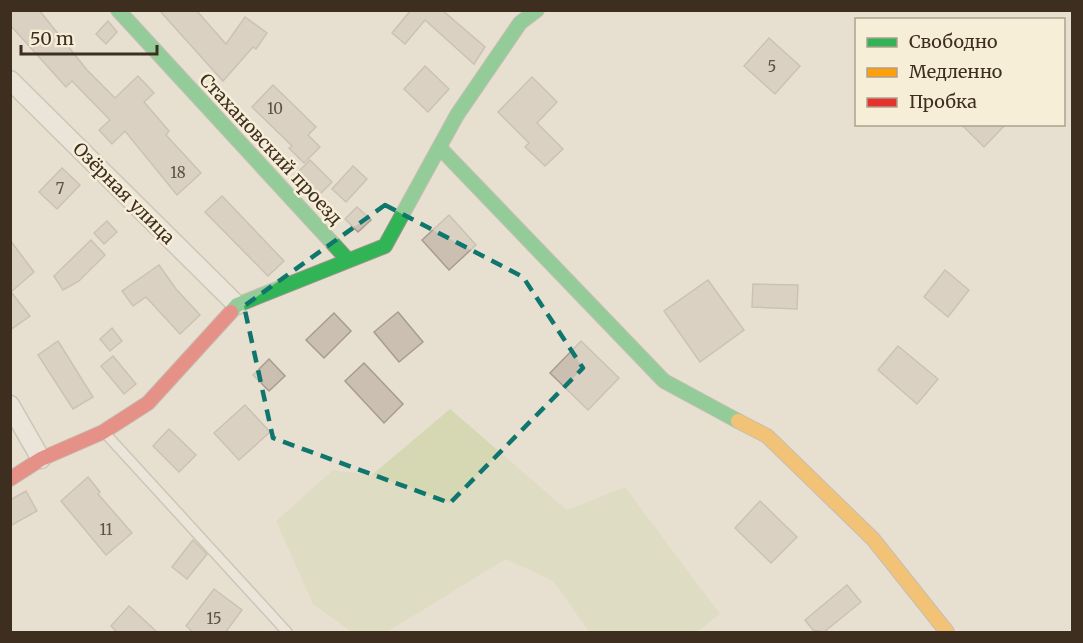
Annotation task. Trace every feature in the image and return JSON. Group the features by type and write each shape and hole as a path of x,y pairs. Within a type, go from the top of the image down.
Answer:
{"street":[{"name":"Стахановский проезд","path":"118,10 348,260"},
{"path":"10,480 41,459 104,432 148,403 237,305 385,246 514,17 537,10"},
{"name":"Озёрная улица","path":"10,80 237,305"},
{"path":"440,148 664,381 767,436 873,539 947,633"},
{"path":"10,405 41,459"}],"lane":[{"path":"104,432 287,633"}],"highlighted area":[{"path":"385,205 523,277 583,368 450,503 273,438 244,306"}],"green space":[{"path":"450,409 567,510 625,487 720,614 697,632 589,632 553,581 506,559 387,632 352,632 313,604 276,521 333,470 372,475"}],"building":[{"path":"10,10 39,10 87,70 115,98 138,76 154,93 144,102 169,131 166,135 201,173 177,195 125,131 112,144 99,130 110,120 72,81 66,87 10,25"},
{"path":"159,10 196,10 226,44 245,17 267,33 256,49 253,47 223,81"},
{"path":"411,10 442,10 485,47 474,64 425,20 405,44 392,33"},
{"path":"108,21 117,32 106,44 96,34"},
{"path":"769,38 800,66 775,94 744,66"},
{"path":"425,66 449,89 428,112 404,89"},
{"path":"532,77 557,102 537,123 563,149 545,166 525,147 529,143 498,112"},
{"path":"273,85 316,127 308,135 320,147 304,163 289,148 292,146 252,107"},
{"path":"963,126 1004,126 984,147"},
{"path":"310,160 332,182 319,195 297,173"},
{"path":"353,166 367,179 346,202 332,189"},
{"path":"62,168 80,185 57,209 39,192"},
{"path":"222,196 284,261 268,276 205,212"},
{"path":"357,207 371,220 358,232 345,219"},
{"path":"449,215 476,245 449,270 422,240"},
{"path":"107,221 117,232 104,244 94,233"},
{"path":"10,240 34,272 11,292 30,316 10,330"},
{"path":"91,240 105,255 79,281 63,290 54,276"},
{"path":"159,265 176,289 200,315 180,334 146,297 133,306 122,291"},
{"path":"945,270 969,290 948,317 924,297"},
{"path":"708,280 744,330 700,362 664,311"},
{"path":"753,284 798,285 797,309 752,307"},
{"path":"398,312 423,342 399,362 374,332"},
{"path":"334,313 351,331 324,358 306,340"},
{"path":"112,328 122,341 110,351 100,339"},
{"path":"58,341 93,397 73,409 38,355"},
{"path":"581,341 619,378 588,410 550,373"},
{"path":"898,346 938,379 917,404 878,370"},
{"path":"113,356 136,384 124,394 101,366"},
{"path":"269,359 285,376 269,391 253,375"},
{"path":"364,363 403,404 384,423 345,381"},
{"path":"245,405 270,432 239,460 214,433"},
{"path":"169,429 196,455 179,472 153,446"},
{"path":"88,477 100,492 98,494 132,533 106,555 61,501"},
{"path":"26,491 37,511 10,526 10,500"},
{"path":"760,501 797,537 771,563 735,528"},
{"path":"193,540 207,554 187,579 172,567"},
{"path":"847,585 861,602 824,632 813,630 805,620"},
{"path":"214,589 242,610 225,633 194,633 186,626"},
{"path":"129,606 158,633 118,633 111,626"}],"traffic: fast":[{"path":"118,10 348,260"},
{"path":"231,312 237,305 385,246 457,115 520,23 537,10"},
{"path":"440,148 664,381 738,421"}],"traffic: slow":[{"path":"738,421 767,436 873,539 947,632"}],"traffic: jam":[{"path":"10,479 41,459 103,432 148,403 231,312"}]}
